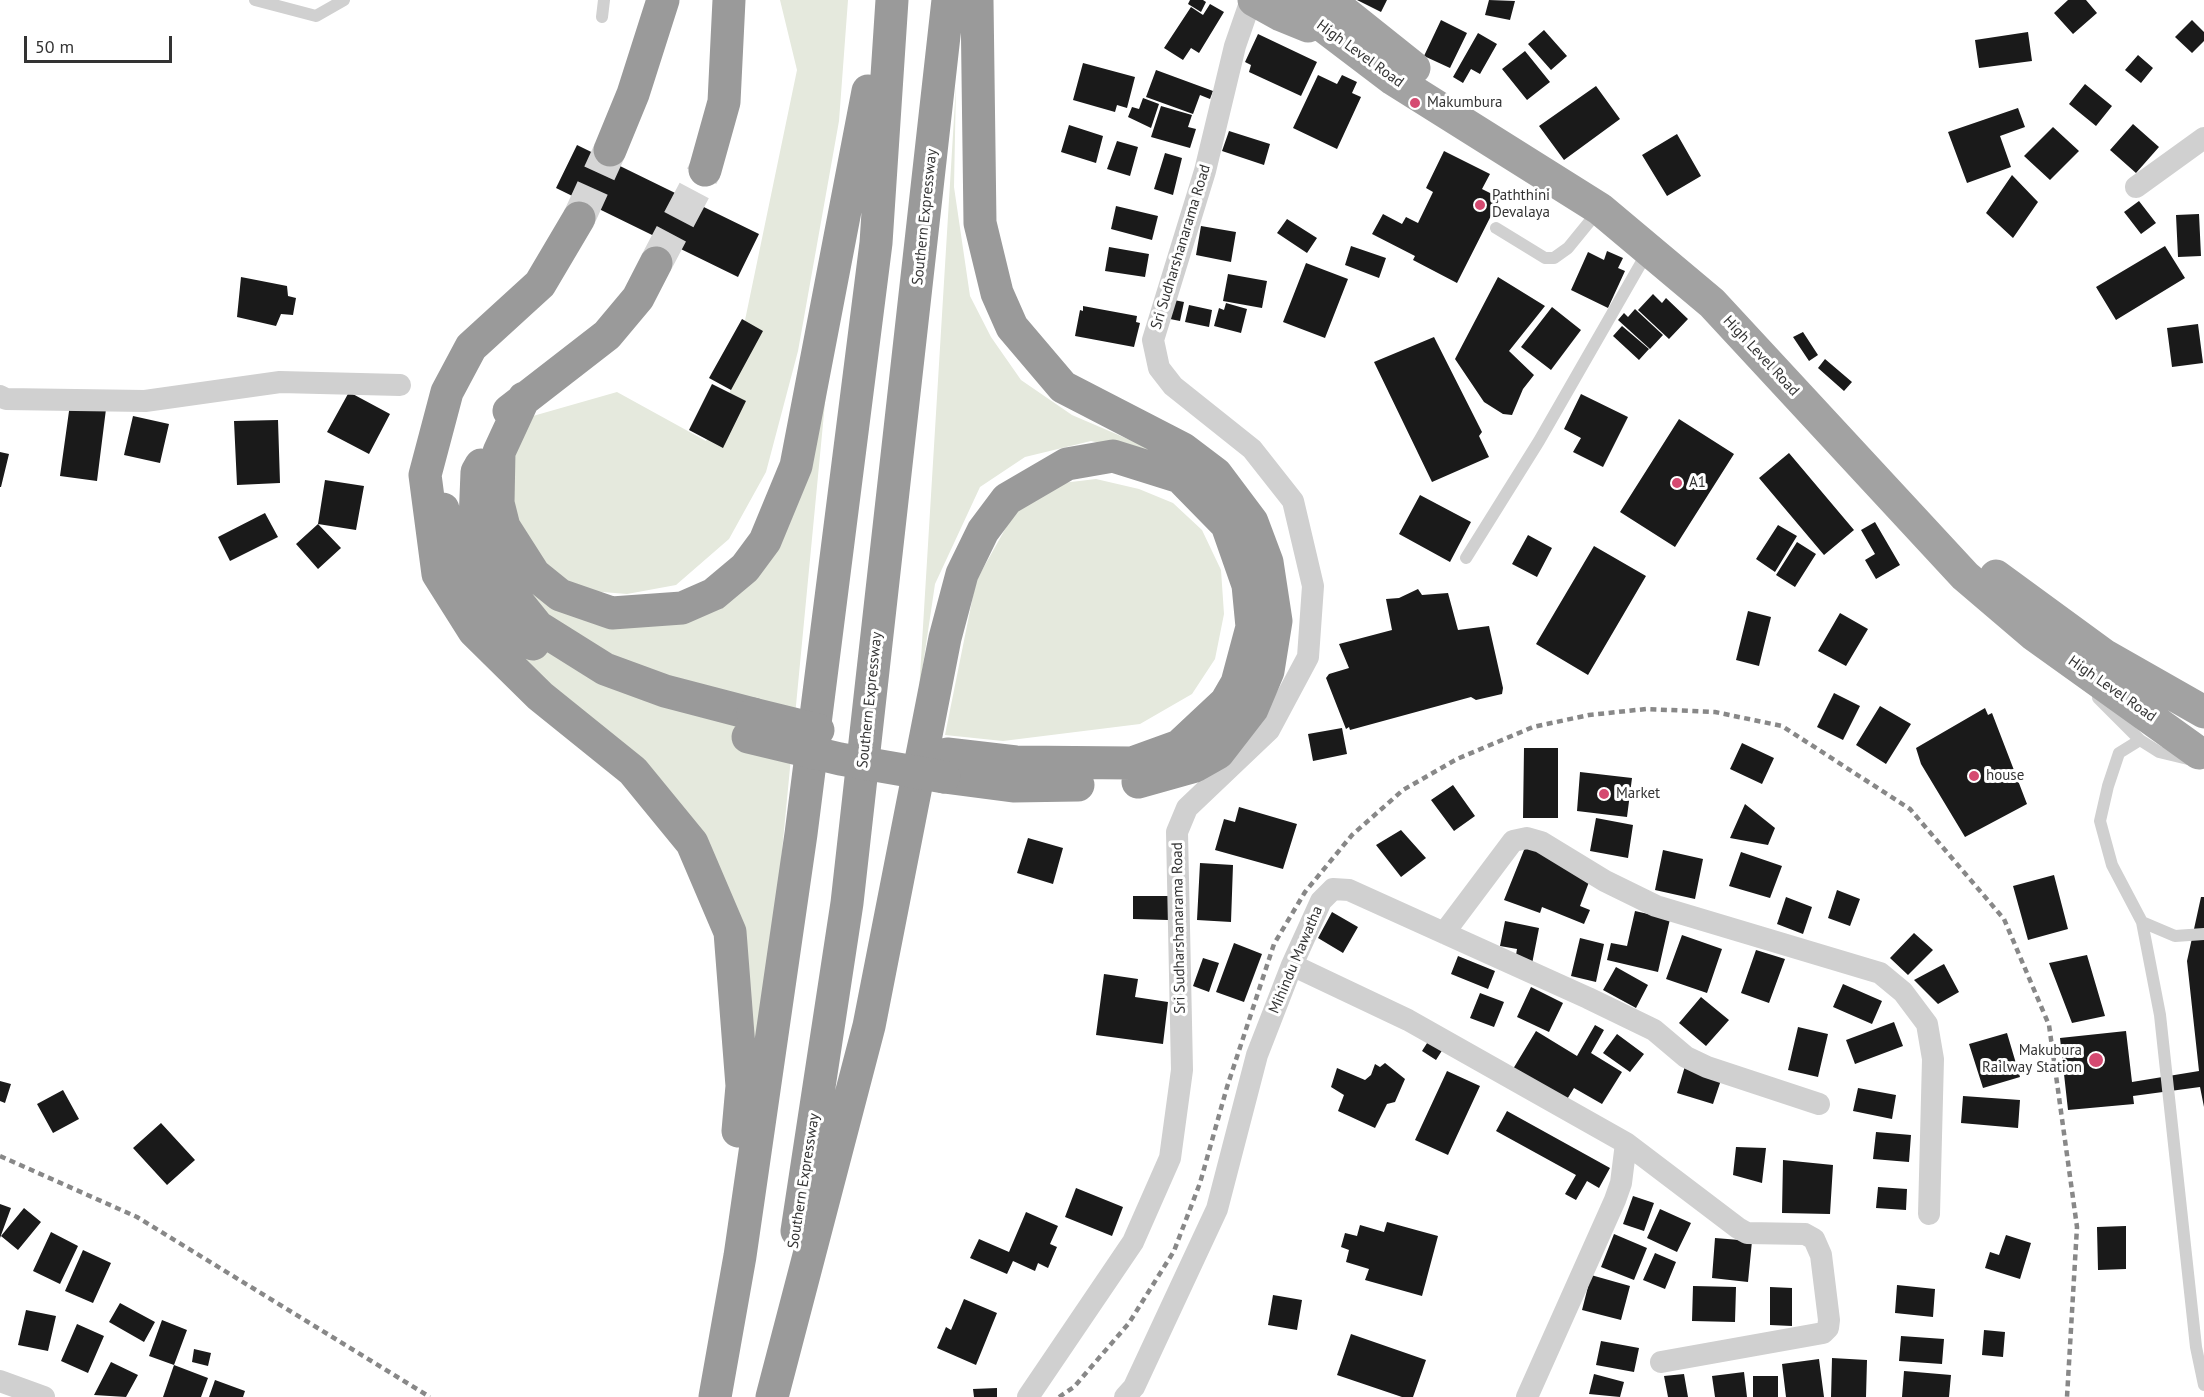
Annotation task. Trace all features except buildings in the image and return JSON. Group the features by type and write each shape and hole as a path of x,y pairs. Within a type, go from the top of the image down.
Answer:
{"highway":[{"path":"648,0 648,51"},
{"path":"610,150 648,51 663,0"},
{"path":"708,0 709,18 724,77"},
{"path":"705,170 724,102 729,0"},
{"path":"524,398 500,452 498,503 504,527 534,574 560,594 612,613 682,608 714,594 745,568 765,541 796,466 886,0"},
{"path":"715,1396 740,1256 801,834 876,243 892,0"},
{"name":"Southern Expressway","path":"772,1397 847,903 948,0"},
{"path":"441,411 440,489 446,526 486,605 560,667 658,711 750,726 849,738 1013,786 1130,784 1195,766 1218,753 1252,709 1268,671 1276,621 1267,562 1252,522 1216,474 1183,449 1064,387 1012,327 998,293 980,223 977,0"},
{"path":"1253,0 1281,15 1332,35"},
{"name":"High Level Road","path":"1289,0 1332,35 1393,79 1600,209 1712,303 1965,576 2033,634 2203,753"},
{"name":"High Level Road","path":"1329,0 1406,62 1454,95 1610,193 1724,284 1913,496 1987,570 2104,655 2204,712"},
{"path":"579,218 540,284 471,347 447,392 424,475 438,574 474,631 540,696 633,771 692,843 730,932 742,1086 715,1396"},
{"path":"656,263 638,298 607,335 507,413 477,472 475,522 505,586 538,627 604,669 750,726"},
{"path":"772,1397 869,1026 945,638 962,574 982,531 1007,499 1067,464 1113,456 1179,477 1227,525 1248,585 1252,627 1237,682 1226,702 1179,746 1132,763 1016,762 946,765"}],"street":[{"name":"Sri Sudharshanarama Road","path":"1028,1397 1132,1242 1170,1158 1182,1070 1178,832 1180,824 1187,808 1269,729 1308,657 1313,586 1293,501 1252,449 1173,386 1159,368 1153,340 1205,171 1235,46 1253,0"},
{"path":"2136,187 2204,138"},
{"path":"0,396 6,399 146,401 280,382 400,385"},
{"path":"1444,933 1513,841 1534,839 1605,881 1656,906 1880,973 1903,992 1927,1024 1933,1059 1929,1214"},
{"name":"Mihindu Mawatha","path":"1125,1397 1134,1387 1216,1209 1257,1055 1292,965 1321,901 1333,889 1349,890 1654,1030 1686,1057 1707,1067 1819,1104"},
{"path":"1292,965 1408,1020 1626,1143 1738,1228 1748,1233 1805,1234 1814,1239 1821,1255 1829,1320 1828,1328 1822,1333 1661,1362"},
{"path":"1527,1397 1615,1200 1621,1183 1626,1143"},
{"path":"0,1381 44,1397"}],"lane":[{"path":"255,0 316,16 344,0"},
{"path":"602,17 604,0"},
{"path":"1496,228 1545,258 1554,258 1568,248 1600,209"},
{"path":"1466,558 1539,441 1649,250"},
{"path":"2033,634 2140,740 2159,752 2203,753"},
{"path":"2140,740 2119,753 2100,821 2112,865 2142,922 2160,1014 2196,1347 2204,1385"},
{"path":"2142,922 2175,936 2204,934"}],"shaded area":[{"path":"780,0 848,0 839,121 798,351 766,472 729,539 676,585 627,594 590,591 560,578 533,550 515,516 507,441 533,416 617,392 706,441 728,402 797,70"},
{"path":"956,85 954,187 970,296 991,337 1021,380 1072,415 1151,449 1145,454 1091,441 1025,457 980,487 935,584 919,692"},
{"path":"832,330 759,1091 734,909 513,659 506,559 620,620 746,576"},
{"path":"1096,479 1139,489 1173,503 1202,530 1221,570 1224,614 1215,659 1192,694 1140,724 1003,741 945,735 976,581 1017,508 1054,484"}],"tunnel":[{"path":"579,218 610,150"},
{"path":"656,263 705,170"}],"railway":[{"path":"1059,1397 1074,1387 1129,1323 1174,1251 1200,1183 1227,1087 1274,944 1305,892 1352,835 1403,790 1457,759 1533,727 1589,715 1646,709 1715,712 1782,726 1910,809 2004,919 2049,1025 2077,1227 2067,1397"},
{"path":"0,1156 137,1217 430,1397"}],"place":[{"name":"Makumbura","path":"1415,103"},
{"name":"Paththini Devalaya","path":"1480,205"},
{"name":"A1","path":"1677,483"},
{"name":"house","path":"1974,776"},
{"name":"Market","path":"1604,794"},
{"name":"Makubura Railway Station","path":"2096,1060"}]}
